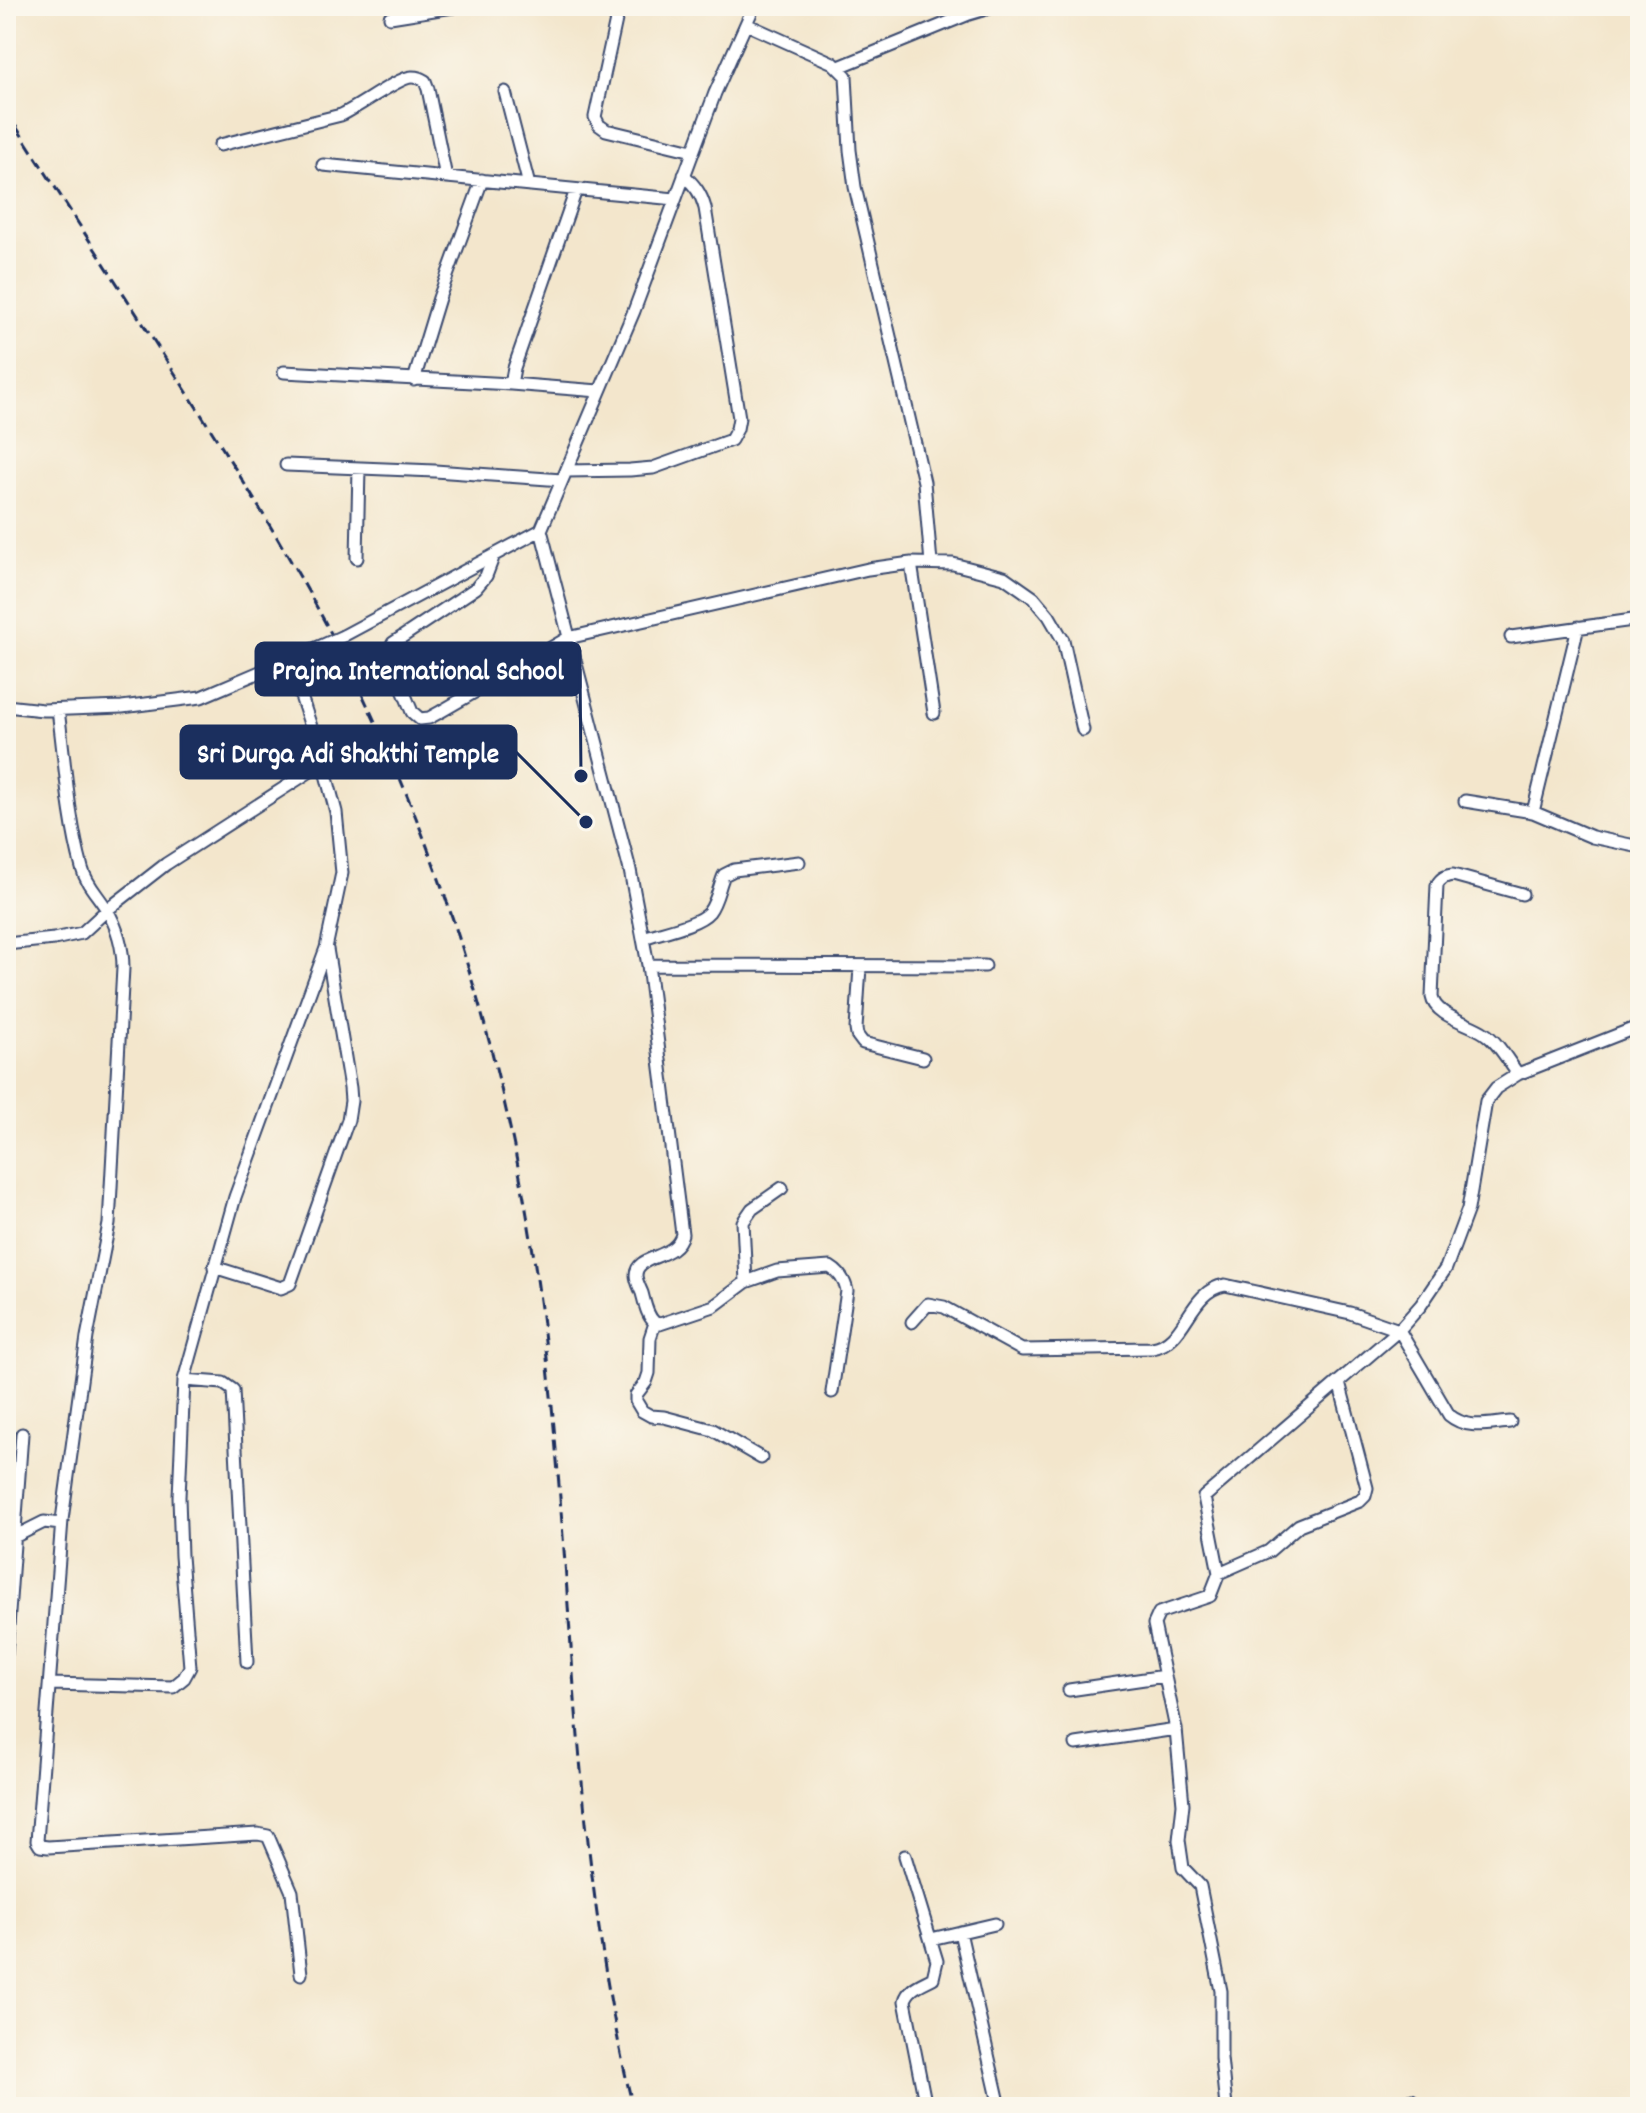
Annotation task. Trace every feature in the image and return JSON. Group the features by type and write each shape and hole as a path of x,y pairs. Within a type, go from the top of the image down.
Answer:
{"street":[{"path":"390,17 459,6"},
{"path":"619,6 595,117 599,125 606,130 693,151"},
{"path":"839,67 989,7"},
{"path":"832,1392 847,1291 837,1271 830,1267 777,1271 746,1282 714,1306 660,1324 650,1317 636,1277 636,1270 641,1264 671,1250 680,1243 682,1234 648,965 630,870 541,530 634,311 715,93 749,13 833,63 846,76 855,187 924,482 931,563"},
{"path":"220,145 341,115 358,108 402,79 415,76 425,81 428,89 446,177"},
{"path":"505,92 529,185"},
{"path":"323,165 675,199"},
{"path":"286,465 564,475 653,468 731,440 739,418 705,208 702,195 684,175"},
{"path":"414,380 439,298 482,180"},
{"path":"511,384 576,190"},
{"path":"284,372 599,391"},
{"path":"357,558 359,468"},
{"path":"6,706 58,710 122,707 201,697 343,636 541,530"},
{"path":"494,555 486,576 476,588 393,643 388,653 412,712 420,719 429,718 568,638 868,569 931,563 953,564 1004,577 1034,598 1063,640 1083,730"},
{"path":"911,563 934,713"},
{"path":"1511,637 1640,619"},
{"path":"1533,812 1578,627"},
{"path":"50,1684 173,1687 184,1678 190,1667 179,1497 184,1380 235,1197 326,948 342,873 336,812 289,660"},
{"path":"58,710 82,871 107,910 123,953 109,1224 87,1337 61,1524 37,1841 40,1846 48,1847 258,1834 268,1836 292,1892 301,1974"},
{"path":"6,944 82,933 166,864 323,763"},
{"path":"1465,801 1533,812 1592,837 1640,847"},
{"path":"643,938 708,914 724,875 734,870 799,862"},
{"path":"1518,1074 1485,1033 1441,1011 1433,1004 1432,997 1437,885 1440,880 1453,875 1522,894"},
{"path":"214,1267 281,1288 290,1284 343,1135 351,1101 326,948"},
{"path":"648,965 985,966"},
{"path":"860,967 857,1035 863,1043 923,1058"},
{"path":"1226,2107 1221,2058 1221,1991 1200,1886 1183,1868 1179,1840 1183,1804 1176,1729 1154,1624 1159,1613 1210,1596 1219,1573 1204,1497 1399,1330 1421,1305 1446,1268 1468,1209 1486,1101 1496,1088 1518,1074 1640,1026"},
{"path":"746,1282 743,1222 752,1209 782,1188"},
{"path":"912,1322 928,1304 944,1307 1022,1350 1161,1347 1169,1341 1205,1293 1225,1285 1350,1313 1399,1330 1449,1415 1458,1423 1469,1426 1510,1422"},
{"path":"655,1323 650,1338 649,1373 636,1395 642,1411 651,1416 713,1430 761,1458"},
{"path":"184,1380 223,1383 233,1390 247,1662"},
{"path":"1219,1573 1269,1551 1299,1525 1360,1501 1365,1496 1367,1488 1339,1382"},
{"path":"6,1654 10,1537 22,1434"},
{"path":"10,1537 44,1522 61,1524"},
{"path":"1069,1690 1165,1676"},
{"path":"1076,1744 1176,1729"},
{"path":"905,1856 937,1961 933,1978 910,1990 905,2001 926,2107"},
{"path":"931,1939 995,1924"},
{"path":"960,1932 1000,2107"},
{"path":"1397,2107 1412,2100"}],"railway":[{"path":"6,111 224,451 320,613 391,758 463,950 499,1081 527,1215 555,1438 581,1774 593,1886 610,1997 633,2107"}],"place":[{"name":"Prajna International School","path":"581,776"},
{"name":"Sri Durga Adi Shakthi Temple","path":"586,822"}]}
